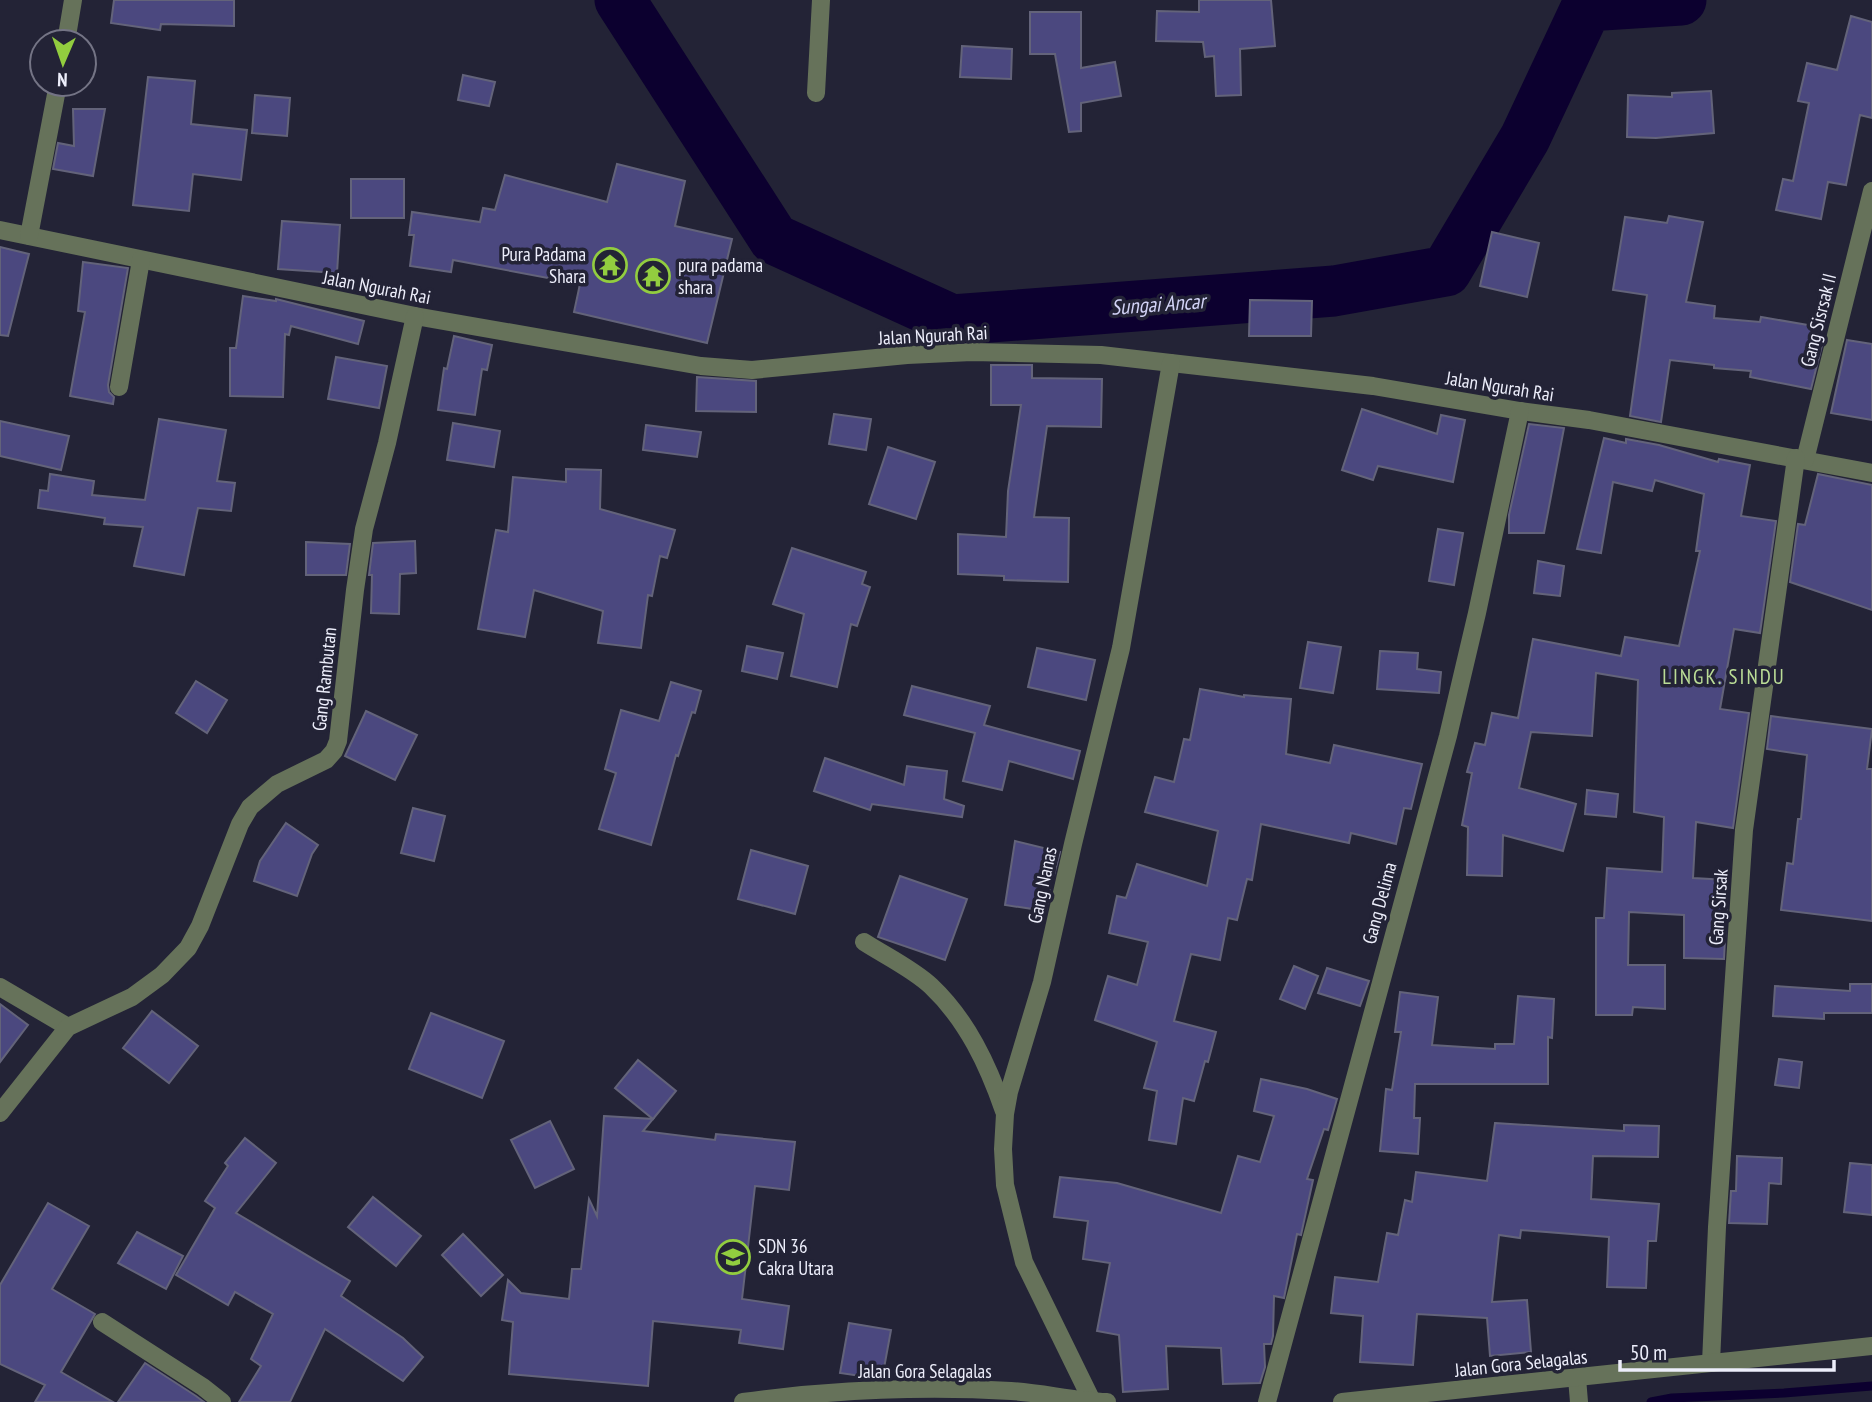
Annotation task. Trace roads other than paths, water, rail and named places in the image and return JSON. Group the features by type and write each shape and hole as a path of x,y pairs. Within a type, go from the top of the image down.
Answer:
{"street":[{"path":"68,28 74,0"},
{"path":"816,93 821,0"},
{"path":"29,236 55,98"},
{"name":"Gang Sisrsak II","path":"1801,459 1872,191"},
{"name":"Jalan Ngurah Rai","path":"0,230 415,316 666,361 752,370 908,355 972,352 1101,355 1373,386 1589,420 1872,473"},
{"path":"119,387 141,260"},
{"name":"Gang Rambutan","path":"0,1113 68,1027 132,997 162,975 188,948 200,926 236,833 250,807 277,784 322,763 334,751 338,741 364,529 387,443 415,316"},
{"name":"Gang Nanas","path":"1092,1401 1024,1262 1005,1185 1005,1114 1042,982 1121,648 1171,363"},
{"name":"Gang Delima","path":"1267,1402 1448,736 1520,411"},
{"name":"Gang Sirsak","path":"1711,1363 1717,1227 1744,830 1801,459"},
{"path":"863,942 930,985 953,1011 970,1033 1005,1114"},
{"path":"0,987 68,1027"},
{"path":"102,1322 222,1402"},
{"name":"Jalan Gora Selagalas","path":"1344,1402 1872,1346"},
{"path":"1577,1378 1579,1402"},
{"name":"Jalan Gora Selagalas","path":"743,1402 936,1390 1013,1391 1107,1402"}],"waterway":[{"name":"Sungai Ancar","path":"620,0 774,239 952,320 1334,291 1446,271 1525,138 1587,6 1681,0"},
{"path":"1651,1402 1672,1398 1872,1386"}],"place":[{"name":"Pura Padama Shara","path":"610,265"},
{"name":"pura padama shara","path":"653,276"},
{"name":"SDN 36 Cakra Utara","path":"733,1257"}],"district":[{"name":"LINGK. SINDU","path":"1724,676"}]}
